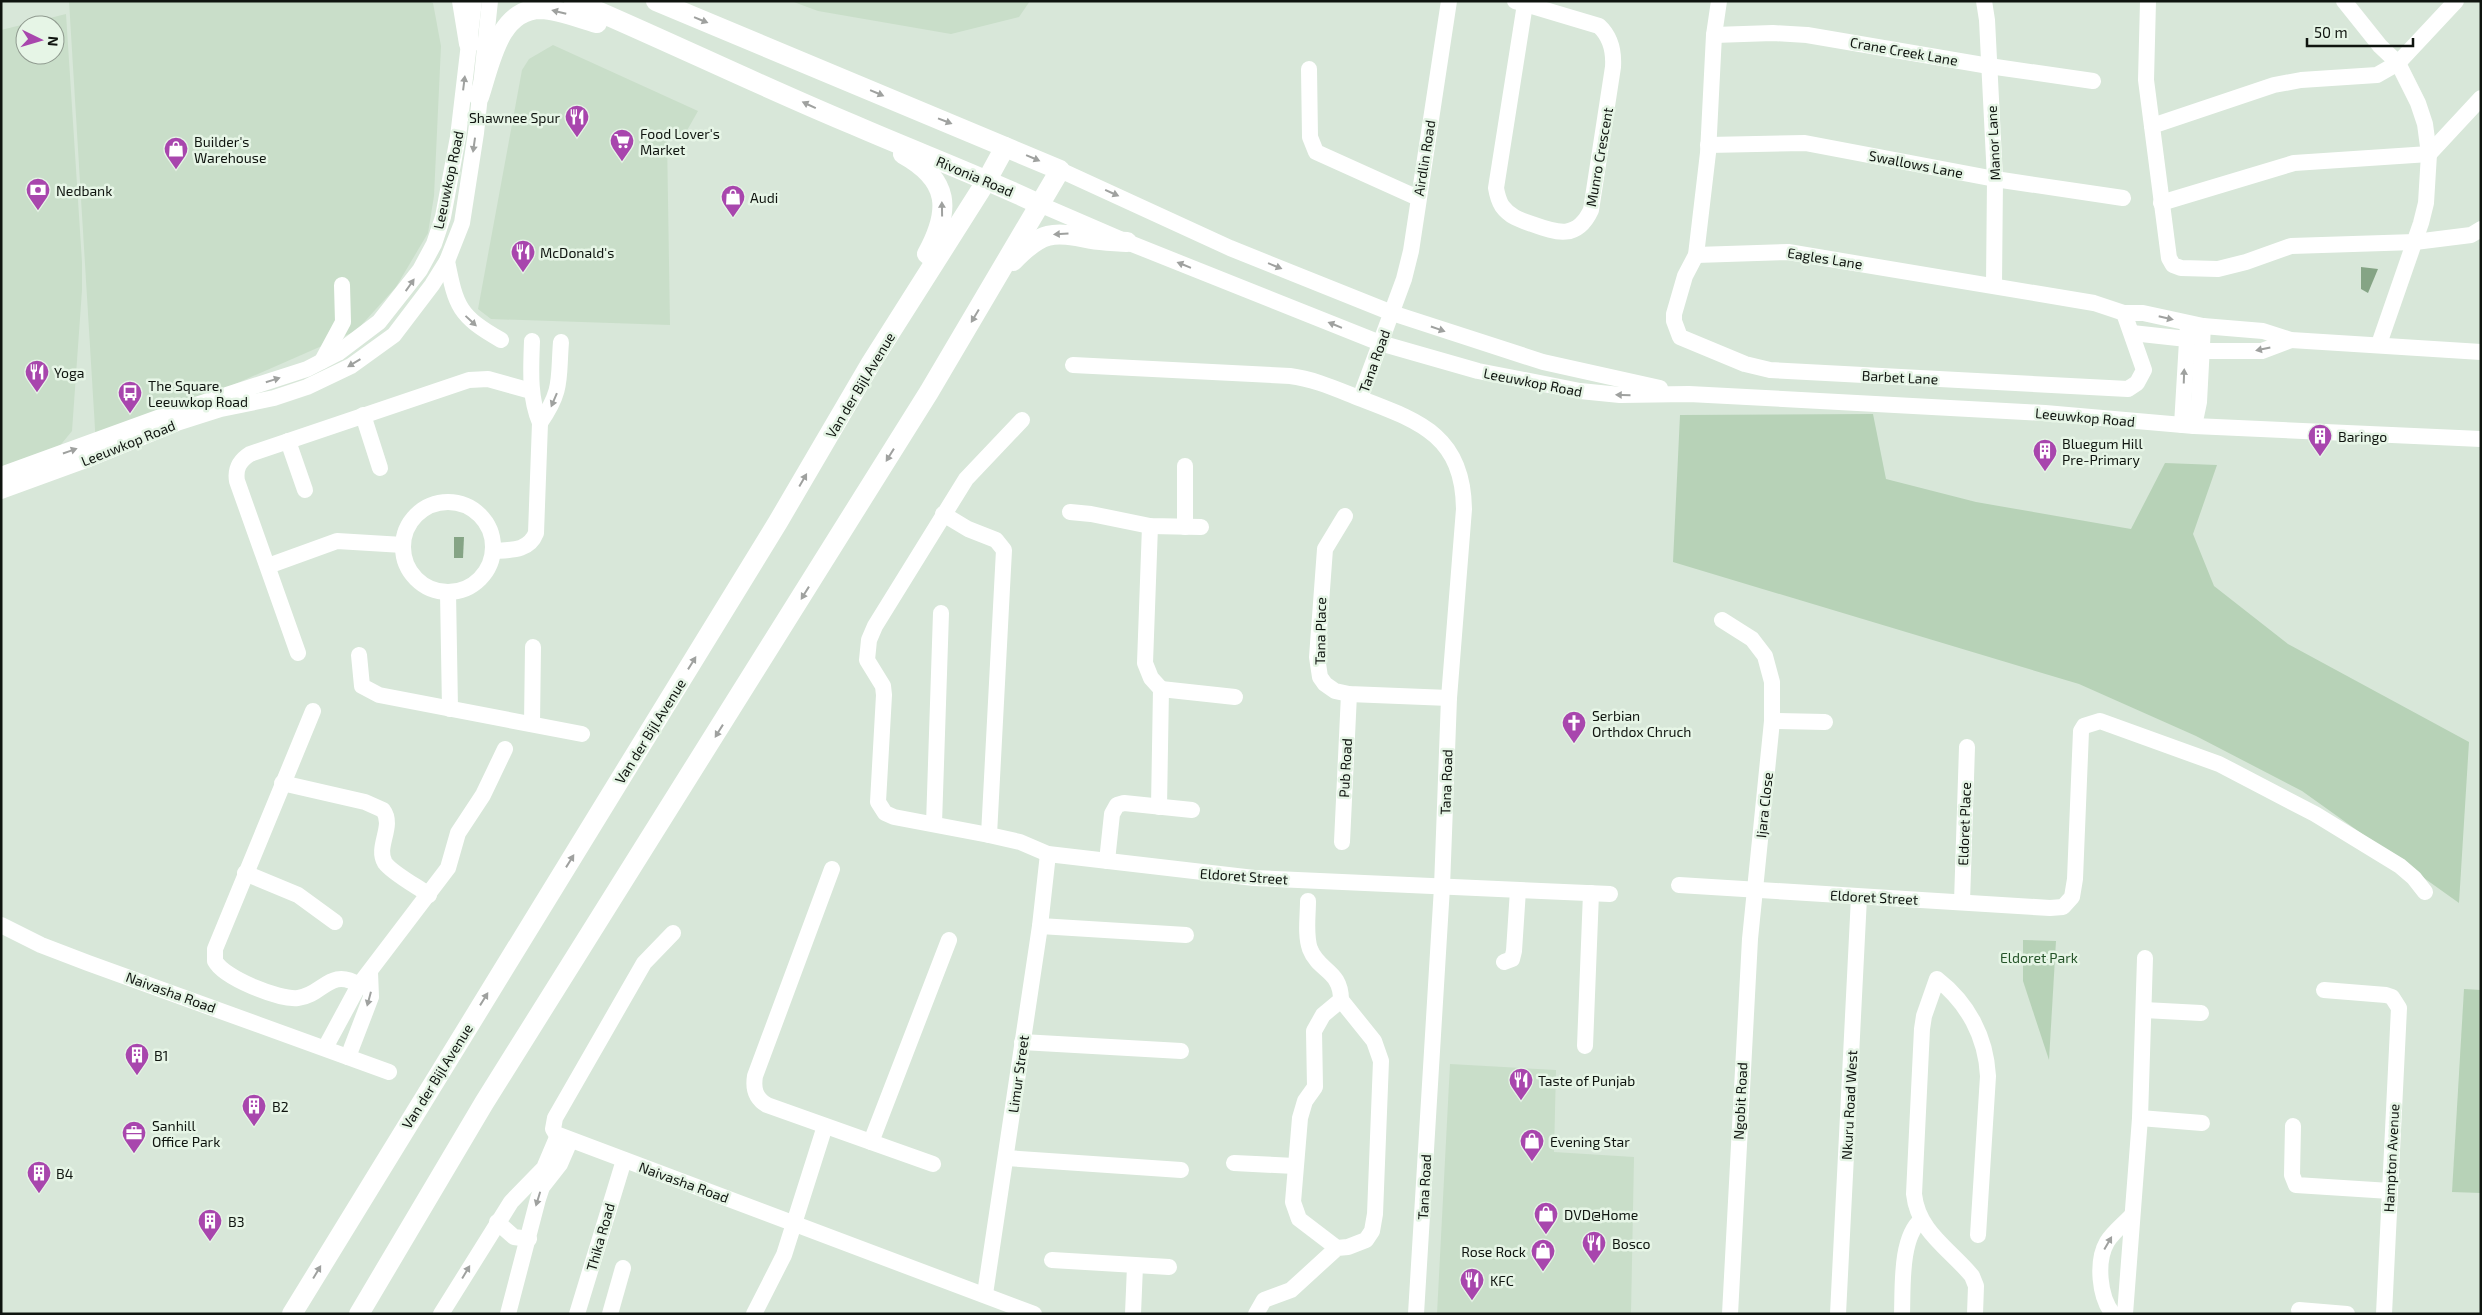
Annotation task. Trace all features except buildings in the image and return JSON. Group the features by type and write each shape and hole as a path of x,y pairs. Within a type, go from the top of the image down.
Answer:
{"main road":[{"path":"462,1 469,44"},
{"name":"Rivonia Road","path":"574,1 674,43 853,125 988,180 1039,204"},
{"path":"359,1314 484,1103 791,616 1000,274 1060,170 656,1"},
{"path":"479,97 503,30 522,14 532,10 554,11 674,43"},
{"path":"853,125 923,167 938,187 943,210 938,232 871,363"},
{"name":"Van der Bijl Avenue","path":"292,1314 778,522 871,363 988,180 1005,147"},
{"path":"1000,274 1025,249 1045,236 1062,233 1092,239 1126,242"}],"street":[{"name":"Leeuwkop Road","path":"1,475 174,412 321,363 338,353 379,322 405,292 434,244 448,193 458,137 474,1"},
{"name":"Leeuwkop Road","path":"1,492 177,423 221,409 274,398 329,378 370,354 394,335 427,292 447,261 462,223 490,1"},
{"name":"Airdlin Road","path":"1392,313 1411,251 1449,1"},
{"path":"1696,255 1708,145 1714,35 1719,1"},
{"name":"Manor Lane","path":"1984,1 1995,178 1994,285"},
{"path":"2148,1 2145,68 2169,258 2176,267 2218,269 2246,262 2291,246 2415,242 2471,235 2481,229"},
{"path":"2344,1 2380,46 2398,62 2418,104 2424,124 2429,154 2426,203 2415,242 2379,344"},
{"path":"2152,126 2274,85 2300,80 2377,75 2398,62 2456,1"},
{"name":"Munro Crescent","path":"1520,3 1599,26 1605,31 1613,48 1613,67 1591,210 1581,225 1566,232 1555,232 1514,218 1501,205 1496,188 1520,3"},
{"name":"Crane Creek Lane","path":"1714,35 1773,33 1807,35 1989,66 2093,81"},
{"path":"1309,69 1312,145 1316,152 1418,198"},
{"path":"2161,203 2294,163 2429,154 2481,98"},
{"name":"Swallows Lane","path":"1708,145 1805,143 1995,178 2122,198"},
{"path":"1060,170 1230,248 1392,313"},
{"name":"Rivonia Road","path":"1039,204 1126,242 1380,343"},
{"name":"Eagles Lane","path":"1696,255 1788,252 2094,303 2124,314 2142,313 2193,329"},
{"name":"Barbet Lane","path":"1696,255 1679,294 1674,314 1680,337 1757,368 2128,389 2137,383 2144,370 2124,314"},
{"path":"447,261 453,292 460,308 477,326 501,340"},
{"path":"321,363 343,322 342,285"},
{"name":"Leeuwkop Road","path":"1392,313 1542,362 1689,394"},
{"name":"Tana Road","path":"1392,313 1360,398 1422,425 1442,442 1460,472 1464,489 1449,698 1442,887 1416,1314"},
{"path":"2132,333 2193,329 2263,331 2291,340 2379,344 2481,352"},
{"path":"2188,425 2199,402 2202,351 2193,329"},
{"path":"2188,425 2193,329"},
{"path":"2202,351 2262,351 2291,340"},
{"path":"494,551 523,548 534,540 536,533 540,423 534,408 531,391 532,341"},
{"path":"540,423 552,406 558,391 560,342"},
{"name":"Leeuwkop Road","path":"1380,343 1478,372 1580,391 1620,395 1689,394 2045,413 2188,425 2481,439"},
{"path":"1073,365 1290,376 1318,382 1360,398"},
{"path":"298,653 236,474 241,460 288,441 469,380 488,379 531,391"},
{"path":"363,415 380,468"},
{"path":"989,835 1004,550 996,540 968,529 943,514 966,479 1022,420"},
{"path":"288,441 305,490"},
{"path":"1070,512 1091,514 1150,526 1193,527 1185,466"},
{"path":"451,501 466,505 478,512 487,523 493,537 494,551 490,564 483,576 467,588 448,592 436,591 416,578 404,557 403,545 406,531 413,518 430,506 451,501"},
{"name":"Eldoret Street","path":"943,514 874,626 867,651 867,660 883,686 878,796 880,808 889,816 1020,842 1048,854 1254,878 1610,894"},
{"name":"Tana Place","path":"1345,516 1325,549 1317,657 1320,677 1325,684 1335,691 1349,694 1449,698"},
{"path":"1150,526 1145,663 1151,678 1161,689 1235,697"},
{"path":"268,566 337,541 403,545"},
{"path":"448,592 450,709"},
{"path":"934,824 941,613"},
{"name":"Ijara Close","path":"1722,620 1752,639 1765,656 1772,682 1772,721 1755,888"},
{"path":"532,724 533,647"},
{"path":"359,655 361,680 366,690 379,695 582,734"},
{"path":"1159,807 1161,689"},
{"name":"Pub Road","path":"1342,842 1349,694"},
{"path":"313,711 245,873 215,949 214,956 217,966 228,975 287,997 304,997 334,980 349,979 359,985"},
{"path":"1772,721 1825,722"},
{"name":"Eldoret Street","path":"1679,885 1755,888 1859,897 2050,908 2068,904 2072,897 2075,879 2080,738 2084,726 2100,721 2219,764 2315,814 2407,872 2425,892"},
{"name":"Eldoret Place","path":"1962,902 1967,747"},
{"path":"325,1048 359,985 448,868 458,833 483,795 506,749"},
{"path":"282,783 365,802 383,810 388,820 383,854 386,864 430,894"},
{"path":"1107,861 1112,814 1116,806 1124,803 1192,810"},
{"name":"Limur Street","path":"985,1294 1040,926 1048,854"},
{"path":"832,869 754,1083 758,1097 767,1105 933,1164"},
{"path":"245,873 298,895 335,922"},
{"name":"Ngobit Road","path":"1730,1314 1735,1184 1755,888"},
{"path":"1504,962 1512,959 1514,951 1518,890"},
{"path":"1585,1046 1591,893"},
{"name":"Nkuru Road West","path":"1838,1314 1859,897"},
{"path":"1308,901 1310,948 1318,962 1337,980 1340,986 1341,1000 1374,1041 1381,1061 1374,1225 1366,1240 1348,1248 1337,1248 1303,1223 1296,1215 1293,1202 1300,1118 1303,1106 1315,1087 1314,1031 1323,1015 1341,1000"},
{"name":"Naivasha Road","path":"1,926 55,950 389,1072"},
{"path":"1040,926 1186,935"},
{"path":"564,1138 553,1129 555,1118 644,963 673,933"},
{"path":"871,1142 949,940"},
{"path":"2125,1314 2140,1118 2145,958"},
{"path":"345,1056 370,997 370,972"},
{"path":"1975,1314 1976,1286 1972,1276 1921,1220 1916,1208 1914,1194 1921,1044 1924,1016 1937,979 1951,990 1966,1008 1987,1057 1988,1076 1978,1235"},
{"name":"Hampton Avenue","path":"2324,990 2386,995 2397,1002 2399,1014 2384,1314"},
{"path":"2144,1010 2201,1013"},
{"path":"1022,1042 1181,1051"},
{"path":"2140,1118 2202,1123"},
{"path":"754,1314 784,1255 825,1126"},
{"path":"2293,1126 2292,1175 2296,1185 2390,1190"},
{"path":"441,1314 497,1222 511,1202 544,1168 564,1138"},
{"path":"508,1314 542,1188 560,1164 564,1138"},
{"name":"Naivasha Road","path":"564,1138 794,1222 985,1294 1026,1312"},
{"path":"1006,1158 1181,1170"},
{"name":"Thika Road","path":"577,1314 624,1160"},
{"path":"1234,1163 1295,1166"},
{"path":"2113,1314 2104,1300 2101,1278 2102,1256 2108,1240 2132,1215"},
{"path":"1902,1314 1906,1250 1910,1233 1921,1220"},
{"path":"497,1222 514,1237 529,1239"},
{"path":"1256,1314 1264,1300 1291,1290 1337,1248"},
{"path":"1052,1260 1169,1267"},
{"path":"1133,1314 1135,1266"},
{"path":"615,1313 622,1268"},
{"path":"2298,1310 2347,1314"}],"shaded area":[{"path":"69,1 428,1 433,3 441,46 434,196 428,233 396,287 356,331 96,445"},
{"path":"791,1 1030,1 1019,17 951,34 818,11"},
{"path":"66,14 82,262 82,290 72,431 58,448 1,469 1,30 15,27 15,65 65,65 65,15 62,15"},
{"path":"553,45 698,111 685,134 667,137 670,325 491,319 478,309 522,70 529,59"},
{"path":"2361,267 2378,269 2368,293 2361,289"},
{"path":"454,537 464,537 463,558 454,558"},
{"path":"1450,1064 1556,1070 1554,1152 1634,1157 1631,1314 1437,1314"}],"green space":[{"path":"1873,414 1886,479 1976,502 2131,529 2165,463 2217,465 2193,534 2214,586 2288,644 2469,742 2459,903 2302,791 2196,736 2079,684 1673,562 1680,415"},
{"name":"Eldoret Park","path":"2023,940 2056,941 2049,1060 2023,981"},
{"path":"2464,989 2481,990 2481,1193 2452,1192"}],"place":[{"name":"Shawnee Spur","path":"577,138"},
{"name":"Food Lover's Market","path":"622,162"},
{"name":"Builder's Warehouse","path":"176,170"},
{"name":"Nedbank","path":"38,211"},
{"name":"Audi","path":"733,218"},
{"name":"McDonald's","path":"523,273"},
{"name":"Yoga","path":"37,393"},
{"name":"The Square, Leeuwkop Road","path":"130,414"},
{"name":"Baringo","path":"2320,457"},
{"name":"Bluegum Hill Pre-Primary","path":"2045,472"},
{"name":"Serbian Orthdox Chruch","path":"1574,744"},
{"name":"B1","path":"137,1076"},
{"name":"Taste of Punjab","path":"1521,1101"},
{"name":"B2","path":"254,1127"},
{"name":"Sanhill Office Park","path":"134,1154"},
{"name":"Evening Star","path":"1532,1162"},
{"name":"B4","path":"39,1194"},
{"name":"DVD@Home","path":"1546,1235"},
{"name":"B3","path":"210,1242"},
{"name":"Bosco","path":"1594,1264"},
{"name":"Rose Rock","path":"1543,1272"},
{"name":"KFC","path":"1472,1301"}]}
